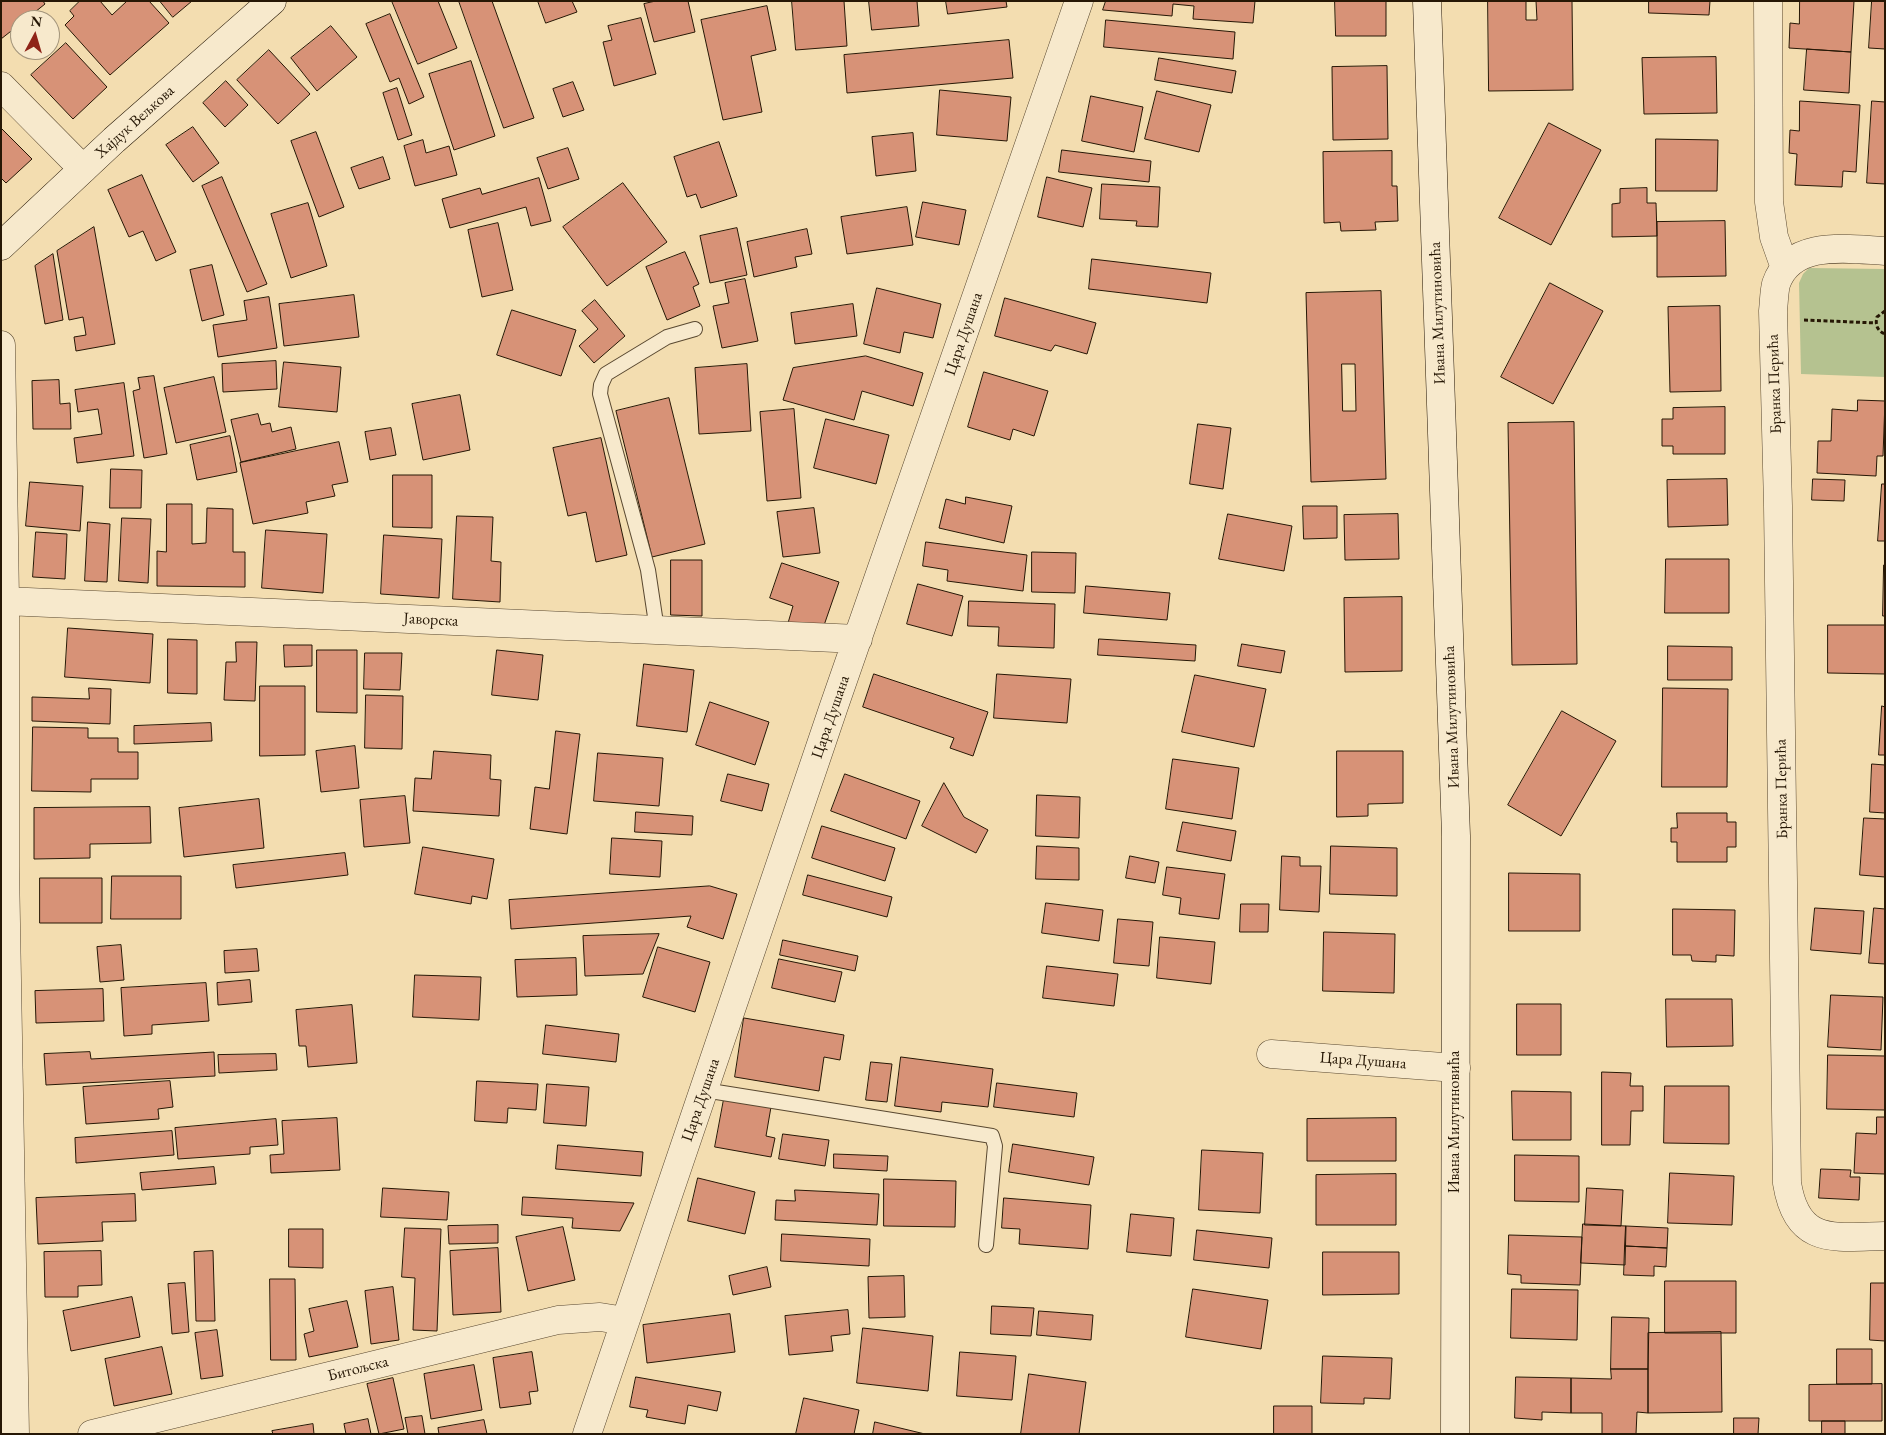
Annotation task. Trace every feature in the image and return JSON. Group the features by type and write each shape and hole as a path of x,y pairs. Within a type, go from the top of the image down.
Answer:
{"street":[{"name":"Хајдук Вељкова","path":"1,246 221,44 272,1"},
{"name":"Цара Душана","path":"587,1434 858,639 1079,1"},
{"name":"Ивана Милутиновића","path":"1427,1 1456,836 1454,1434"},
{"path":"1768,1 1768,202 1774,236 1785,268 1798,257 1828,248 1885,251"},
{"path":"1,86 83,169"},
{"name":"Бранка Перића","path":"1785,268 1776,284 1773,311 1778,506 1787,1183 1790,1200 1796,1212 1810,1229 1822,1235 1833,1237 1885,1236"},
{"path":"1,345 5,601 3,868 15,1434"},
{"name":"Јаворска","path":"5,601 858,639"},
{"name":"Цара Душана","path":"1271,1054 1456,1068"},
{"name":"Битољска","path":"92,1434 558,1320 600,1317 626,1321"}],"lane":[{"path":"657,630 648,570 600,394 601,385 606,374 667,337 695,329"},
{"path":"704,1090 992,1136 995,1146 986,1245"}],"path":[{"path":"1885,311 1877,317 1876,323 1878,329 1885,334"},
{"path":"1800,320 1876,323"}],"green space":[{"path":"1809,268 1885,269 1885,377 1801,374 1799,283 1803,274"}],"building":[{"path":"1,1 43,1 45,4 38,10 10,10 10,32 1,39"},
{"path":"80,1 100,1 112,15 127,1 149,1 169,23 110,75 65,25 74,16 70,11"},
{"path":"160,1 192,1 173,17"},
{"path":"392,1 438,1 457,48 418,64"},
{"path":"459,1 492,1 534,118 504,128"},
{"path":"538,1 572,1 577,12 546,23"},
{"path":"656,1 688,1 695,32 654,42 644,4"},
{"path":"792,1 844,1 847,46 796,50"},
{"path":"869,1 917,1 919,26 872,30"},
{"path":"946,1 1006,1 1007,7 948,14"},
{"path":"1106,1 1255,1 1253,23 1193,19 1194,6 1173,4 1172,16 1103,10"},
{"path":"1335,1 1386,1 1386,36 1336,36"},
{"path":"1488,1 1526,1 1526,20 1537,20 1536,1 1572,1 1573,90 1489,91"},
{"path":"1649,1 1710,1 1709,15 1649,13"},
{"path":"1800,1 1854,1 1851,52 1789,48 1790,23 1799,24"},
{"path":"1872,1 1885,1 1885,49 1869,48"},
{"path":"767,6 776,50 751,56 762,112 723,120 701,20"},
{"path":"390,14 424,97 409,104 399,78 390,82 366,24"},
{"path":"641,18 656,74 614,86 603,42 612,40 608,26"},
{"path":"1106,20 1235,32 1233,59 1104,47"},
{"path":"331,26 357,57 317,91 291,58"},
{"path":"1009,40 1013,78 847,93 844,55"},
{"path":"66,43 107,87 73,119 31,75 47,60 60,60 60,48"},
{"path":"1807,49 1851,52 1849,93 1804,90"},
{"path":"269,50 310,94 278,124 237,80"},
{"path":"1716,57 1717,113 1644,114 1642,58"},
{"path":"1159,58 1236,71 1232,93 1155,80"},
{"path":"471,61 495,136 454,150 429,74"},
{"path":"1387,66 1388,139 1333,140 1332,67"},
{"path":"226,81 248,105 225,127 203,103"},
{"path":"573,82 584,110 563,117 553,89"},
{"path":"397,88 412,135 398,140 383,93"},
{"path":"940,90 1011,97 1007,141 937,135"},
{"path":"1157,91 1211,105 1199,152 1145,139"},
{"path":"1091,96 1143,107 1134,152 1082,141"},
{"path":"1800,101 1860,105 1856,172 1843,171 1842,187 1795,185 1797,154 1789,153 1790,130 1799,131"},
{"path":"1872,101 1885,102 1885,184 1867,183"},
{"path":"1549,123 1601,150 1551,245 1499,218"},
{"path":"193,127 219,163 193,182 166,145"},
{"path":"1,128 32,159 6,183 1,178"},
{"path":"316,132 344,207 319,217 291,141"},
{"path":"913,133 916,171 876,176 872,137"},
{"path":"1656,139 1718,140 1717,191 1656,191"},
{"path":"423,140 426,153 449,146 457,175 415,186 404,146"},
{"path":"719,142 737,196 701,208 696,194 687,197 674,157"},
{"path":"568,148 579,179 548,189 537,158"},
{"path":"1062,150 1151,161 1149,182 1059,172"},
{"path":"1392,151 1392,186 1397,186 1398,221 1375,222 1376,230 1341,231 1340,222 1324,223 1323,152"},
{"path":"383,157 390,179 359,189 351,168"},
{"path":"142,175 176,252 156,261 143,231 129,237 108,190"},
{"path":"222,177 267,284 247,292 202,186"},
{"path":"1047,177 1092,188 1083,227 1038,217"},
{"path":"539,178 551,221 531,226 526,207 450,228 442,199 480,188 482,194"},
{"path":"623,183 667,242 607,286 563,227"},
{"path":"1102,184 1160,187 1158,227 1136,226 1137,221 1100,219"},
{"path":"1647,188 1647,203 1656,203 1657,236 1612,237 1612,204 1620,203 1620,189"},
{"path":"923,202 966,210 959,245 916,237"},
{"path":"308,203 327,266 291,278 271,214"},
{"path":"907,207 913,245 847,254 841,217"},
{"path":"1725,221 1726,276 1657,277 1657,222"},
{"path":"498,223 513,290 482,297 468,230"},
{"path":"94,227 115,344 76,351 74,337 86,335 83,317 69,320 57,251"},
{"path":"737,228 747,275 710,283 700,236"},
{"path":"807,229 812,254 795,257 797,267 754,277 747,242"},
{"path":"685,252 699,284 693,287 700,306 667,320 646,267"},
{"path":"53,254 63,320 45,324 35,266"},
{"path":"1092,259 1211,273 1207,303 1089,289"},
{"path":"212,265 224,315 202,321 190,270"},
{"path":"745,279 758,341 722,348 713,306 729,303 725,283"},
{"path":"1550,283 1603,311 1553,404 1501,377"},
{"path":"877,288 941,304 933,338 904,332 900,353 864,344"},
{"path":"1381,291 1386,479 1311,482 1306,293","holes":["1342,364 1355,364 1356,411 1343,411"]},
{"path":"354,295 359,337 284,346 279,304"},
{"path":"269,297 277,348 218,357 213,325 247,320 244,301"},
{"path":"1005,298 1096,323 1087,354 1055,345 1051,351 995,336"},
{"path":"595,300 625,336 594,363 579,346 598,329 582,311"},
{"path":"853,304 857,336 795,344 791,313"},
{"path":"1720,306 1721,391 1670,392 1668,307"},
{"path":"512,310 576,330 561,376 497,355"},
{"path":"866,356 923,373 913,406 862,391 854,420 783,400 793,368"},
{"path":"276,361 277,389 223,392 222,364"},
{"path":"284,362 341,367 337,412 279,407"},
{"path":"747,364 751,431 699,434 695,368"},
{"path":"984,372 1048,391 1034,436 1013,429 1010,440 968,427"},
{"path":"154,376 167,454 144,458 133,391 140,389 138,378"},
{"path":"214,377 226,432 176,443 164,388"},
{"path":"59,380 60,404 70,403 71,429 33,429 32,381"},
{"path":"124,383 134,456 77,463 74,438 102,434 98,409 78,412 75,390"},
{"path":"460,395 470,450 423,460 412,404"},
{"path":"669,398 705,544 652,557 616,411"},
{"path":"1858,400 1885,401 1883,456 1877,456 1876,476 1817,473 1818,441 1831,441 1832,409 1857,411"},
{"path":"1725,407 1725,454 1673,454 1673,446 1662,446 1662,419 1673,419 1673,408"},
{"path":"794,409 801,498 767,501 760,412"},
{"path":"258,414 261,425 270,423 272,432 291,427 296,449 241,462 231,420"},
{"path":"826,419 889,435 876,484 814,468"},
{"path":"1574,422 1577,664 1512,665 1508,423"},
{"path":"1198,424 1231,428 1223,489 1190,484"},
{"path":"391,428 396,455 370,460 365,432"},
{"path":"230,436 237,472 197,480 190,445"},
{"path":"601,438 627,555 596,562 586,512 568,516 553,448"},
{"path":"339,442 348,482 332,485 335,496 306,502 308,513 253,524 240,463"},
{"path":"111,469 142,470 141,508 110,508"},
{"path":"393,475 432,475 432,528 393,527"},
{"path":"1727,479 1728,525 1668,527 1667,480"},
{"path":"1813,479 1845,480 1844,501 1812,500"},
{"path":"30,482 83,486 80,531 26,526"},
{"path":"1882,484 1885,484 1885,541 1878,541"},
{"path":"966,497 1012,506 1004,543 939,528 946,499 965,504"},
{"path":"167,504 192,504 192,544 206,543 207,508 233,509 233,552 245,552 245,587 157,586 157,551 166,552"},
{"path":"1303,506 1337,506 1337,538 1304,539"},
{"path":"814,508 820,553 783,557 777,512"},
{"path":"1228,514 1292,526 1284,571 1219,559"},
{"path":"1398,514 1399,559 1345,560 1344,515"},
{"path":"457,516 493,517 491,561 501,562 500,602 453,599"},
{"path":"122,518 151,519 148,583 119,581"},
{"path":"88,522 110,524 107,582 85,581"},
{"path":"266,530 327,534 323,593 262,588"},
{"path":"36,532 67,534 65,579 33,577"},
{"path":"384,535 442,539 439,598 381,594"},
{"path":"926,542 1027,555 1023,591 947,581 948,570 923,566"},
{"path":"1032,552 1076,553 1075,593 1032,592"},
{"path":"1666,559 1729,559 1729,613 1665,613"},
{"path":"671,560 702,560 702,616 671,615"},
{"path":"782,563 839,582 821,634 788,623 793,606 770,598"},
{"path":"1884,565 1885,616 1883,616"},
{"path":"918,584 963,596 952,636 907,624"},
{"path":"1086,586 1170,593 1167,620 1084,613"},
{"path":"1402,597 1402,671 1345,672 1344,598"},
{"path":"969,601 1055,604 1054,648 998,646 999,627 968,626"},
{"path":"1828,625 1885,625 1885,674 1828,673"},
{"path":"68,628 153,634 150,683 65,677"},
{"path":"168,639 197,640 197,694 168,693"},
{"path":"1099,639 1196,645 1195,661 1098,655"},
{"path":"236,642 257,642 255,701 224,700 226,662 236,662"},
{"path":"1242,644 1285,651 1281,673 1238,666"},
{"path":"284,645 312,645 312,666 285,667"},
{"path":"1668,646 1732,647 1732,680 1668,680"},
{"path":"317,650 357,650 357,713 317,712"},
{"path":"497,650 543,655 538,700 492,695"},
{"path":"365,653 402,653 400,690 364,689"},
{"path":"644,664 694,670 687,732 637,726"},
{"path":"874,674 988,712 973,756 950,748 954,738 863,707"},
{"path":"997,674 1071,679 1067,723 994,718"},
{"path":"1195,675 1266,689 1254,747 1182,732"},
{"path":"260,686 305,686 305,755 260,756"},
{"path":"89,688 111,689 110,724 32,721 32,697 89,699"},
{"path":"1663,688 1728,689 1727,787 1662,787"},
{"path":"366,695 403,696 402,749 365,748"},
{"path":"710,702 769,722 755,765 696,745"},
{"path":"1882,706 1885,707 1885,755 1879,755"},
{"path":"1562,711 1616,741 1561,836 1508,805"},
{"path":"211,723 212,741 134,744 134,726"},
{"path":"33,727 88,728 88,738 118,738 118,752 138,752 138,779 91,779 91,792 32,791"},
{"path":"556,731 580,734 567,834 530,829 535,787 549,789"},
{"path":"355,746 359,788 321,792 316,751"},
{"path":"434,751 491,755 490,779 501,780 499,816 413,811 415,778 431,779"},
{"path":"1337,751 1403,751 1403,803 1368,804 1368,816 1337,817"},
{"path":"598,753 663,758 659,806 594,801"},
{"path":"1173,759 1239,768 1232,819 1166,809"},
{"path":"1872,764 1885,765 1885,813 1870,812"},
{"path":"728,774 769,784 762,811 721,801"},
{"path":"845,774 920,801 906,839 831,811"},
{"path":"944,783 964,817 988,830 976,853 922,826"},
{"path":"1037,795 1080,797 1079,838 1036,836"},
{"path":"405,796 410,843 364,847 360,800"},
{"path":"259,799 264,848 184,857 179,808"},
{"path":"150,807 151,843 90,844 90,858 34,859 34,808"},
{"path":"636,812 693,816 692,835 635,832"},
{"path":"1677,813 1727,813 1727,822 1736,822 1736,847 1727,847 1727,862 1677,862 1677,842 1671,842 1671,828 1677,828"},
{"path":"1864,818 1885,819 1885,877 1860,875"},
{"path":"1183,822 1236,831 1231,861 1177,851"},
{"path":"822,826 895,848 885,881 812,858"},
{"path":"612,838 662,841 660,877 610,874"},
{"path":"1037,846 1079,848 1079,880 1036,879"},
{"path":"1331,846 1397,848 1397,896 1330,894"},
{"path":"423,847 494,859 487,899 472,896 471,904 415,894"},
{"path":"345,853 348,875 236,888 233,865"},
{"path":"1130,856 1159,862 1155,883 1126,878"},
{"path":"1282,856 1300,857 1300,866 1321,866 1319,912 1280,910"},
{"path":"1167,867 1225,874 1219,919 1179,914 1181,898 1163,895"},
{"path":"1509,873 1580,874 1580,931 1509,931"},
{"path":"808,875 892,897 887,917 803,895"},
{"path":"112,876 181,876 181,919 111,919"},
{"path":"40,878 102,878 102,923 40,923"},
{"path":"710,886 737,894 723,939 687,927 691,916 511,929 509,900"},
{"path":"1046,903 1103,910 1099,941 1042,933"},
{"path":"1241,904 1269,904 1268,932 1240,932"},
{"path":"1815,908 1864,911 1861,954 1811,950"},
{"path":"1874,908 1885,909 1885,964 1869,963"},
{"path":"1673,909 1735,910 1734,956 1716,955 1716,962 1692,961 1691,955 1673,955"},
{"path":"1118,919 1153,922 1149,966 1114,963"},
{"path":"1324,932 1395,934 1394,993 1323,991"},
{"path":"659,934 643,974 585,976 583,936"},
{"path":"1160,937 1215,942 1211,984 1157,978"},
{"path":"783,940 858,956 855,971 780,955"},
{"path":"121,945 124,980 100,982 97,947"},
{"path":"658,947 710,962 695,1012 643,997"},
{"path":"257,949 259,971 225,973 224,951"},
{"path":"576,958 577,995 517,997 515,960"},
{"path":"779,959 842,972 835,1002 772,988"},
{"path":"1047,966 1118,974 1114,1006 1043,998"},
{"path":"415,975 481,977 479,1020 413,1017"},
{"path":"250,980 252,1002 218,1005 217,983"},
{"path":"206,983 209,1021 152,1025 152,1034 124,1036 121,988"},
{"path":"103,989 104,1021 36,1023 35,991"},
{"path":"1831,995 1883,997 1881,1050 1828,1047"},
{"path":"1666,999 1732,999 1733,1046 1667,1047"},
{"path":"1517,1004 1561,1004 1561,1055 1517,1055"},
{"path":"352,1005 357,1063 308,1067 306,1046 299,1046 296,1010"},
{"path":"744,1018 844,1035 840,1060 824,1057 819,1091 735,1077"},
{"path":"546,1025 619,1034 616,1062 543,1054"},
{"path":"90,1052 91,1059 214,1052 215,1076 46,1085 44,1054"},
{"path":"276,1054 277,1070 219,1073 218,1055"},
{"path":"1828,1055 1885,1056 1885,1110 1827,1109"},
{"path":"901,1057 993,1069 988,1107 942,1102 941,1112 895,1106"},
{"path":"871,1062 892,1064 887,1102 866,1100"},
{"path":"1602,1072 1631,1073 1630,1086 1643,1086 1643,1111 1631,1111 1630,1145 1602,1145"},
{"path":"170,1081 173,1107 158,1109 159,1119 86,1124 83,1087"},
{"path":"477,1081 538,1084 536,1110 508,1108 507,1123 475,1121"},
{"path":"997,1083 1077,1093 1074,1117 994,1107"},
{"path":"547,1084 589,1087 586,1126 544,1123"},
{"path":"1665,1086 1729,1086 1729,1144 1664,1143"},
{"path":"1512,1091 1571,1092 1571,1140 1513,1140"},
{"path":"724,1099 771,1107 766,1136 775,1138 771,1157 715,1147"},
{"path":"1877,1117 1885,1117 1885,1174 1854,1173 1856,1133 1876,1134"},
{"path":"337,1118 340,1170 271,1173 270,1155 284,1154 282,1121"},
{"path":"1396,1118 1396,1161 1307,1161 1307,1119"},
{"path":"276,1119 278,1145 250,1147 250,1154 178,1159 175,1128"},
{"path":"172,1131 174,1155 76,1163 75,1138"},
{"path":"783,1134 829,1140 825,1166 779,1159"},
{"path":"1013,1144 1094,1157 1089,1185 1009,1172"},
{"path":"558,1145 643,1152 641,1176 556,1169"},
{"path":"1202,1150 1263,1153 1260,1213 1199,1210"},
{"path":"834,1154 888,1156 887,1171 834,1168"},
{"path":"1515,1155 1579,1156 1579,1202 1515,1201"},
{"path":"214,1167 216,1184 142,1190 140,1173"},
{"path":"1821,1169 1851,1170 1850,1177 1860,1177 1859,1200 1819,1198"},
{"path":"1670,1173 1734,1176 1732,1225 1668,1223"},
{"path":"1396,1174 1396,1225 1316,1225 1316,1175"},
{"path":"698,1178 755,1192 745,1234 688,1221"},
{"path":"884,1179 956,1181 955,1227 884,1226"},
{"path":"383,1188 449,1192 447,1220 381,1217"},
{"path":"1587,1188 1623,1190 1621,1226 1585,1225"},
{"path":"795,1190 879,1194 877,1225 775,1220 776,1200 795,1201"},
{"path":"135,1194 136,1221 102,1222 103,1241 38,1244 36,1198"},
{"path":"523,1197 634,1203 620,1231 572,1228 573,1218 522,1215"},
{"path":"1004,1198 1091,1205 1088,1249 1019,1244 1020,1229 1002,1228"},
{"path":"1131,1214 1174,1218 1171,1256 1127,1252"},
{"path":"1583,1224 1626,1226 1625,1265 1581,1263"},
{"path":"498,1225 498,1243 449,1244 448,1226"},
{"path":"1626,1226 1668,1228 1667,1248 1625,1246"},
{"path":"563,1227 575,1280 528,1291 516,1237"},
{"path":"405,1228 441,1229 437,1331 413,1330 415,1278 402,1277"},
{"path":"289,1229 323,1229 323,1268 289,1267"},
{"path":"1197,1230 1272,1238 1269,1268 1194,1260"},
{"path":"782,1234 870,1239 869,1266 781,1261"},
{"path":"1509,1235 1582,1237 1580,1285 1521,1283 1521,1275 1508,1274"},
{"path":"1625,1246 1667,1248 1666,1267 1654,1266 1654,1276 1624,1275"},
{"path":"498,1248 501,1312 453,1315 450,1251"},
{"path":"101,1251 102,1285 78,1286 78,1297 45,1297 44,1252"},
{"path":"213,1251 215,1321 196,1321 194,1252"},
{"path":"1323,1252 1399,1252 1399,1294 1323,1295"},
{"path":"767,1267 771,1287 733,1295 729,1276"},
{"path":"904,1276 905,1317 869,1318 868,1277"},
{"path":"270,1279 295,1279 296,1360 271,1360"},
{"path":"1665,1281 1736,1281 1736,1333 1665,1333"},
{"path":"185,1283 189,1332 172,1334 168,1284"},
{"path":"1871,1283 1885,1283 1885,1341 1870,1340"},
{"path":"393,1287 399,1340 371,1344 365,1291"},
{"path":"1193,1289 1268,1300 1261,1349 1186,1337"},
{"path":"1512,1289 1578,1290 1577,1340 1511,1338"},
{"path":"132,1297 140,1337 71,1351 63,1311"},
{"path":"347,1301 358,1347 309,1357 304,1334 314,1331 309,1309"},
{"path":"992,1306 1034,1308 1031,1336 991,1334"},
{"path":"848,1310 850,1334 831,1336 833,1351 789,1355 785,1316"},
{"path":"1039,1311 1093,1315 1091,1340 1037,1335"},
{"path":"730,1314 735,1352 647,1363 643,1325"},
{"path":"1612,1317 1649,1318 1648,1369 1611,1369"},
{"path":"863,1328 933,1336 928,1391 857,1383"},
{"path":"217,1330 223,1376 201,1379 195,1333"},
{"path":"1721,1332 1722,1412 1648,1413 1648,1333"},
{"path":"162,1347 172,1394 114,1406 105,1359"},
{"path":"1837,1349 1872,1349 1872,1384 1837,1384"},
{"path":"532,1352 538,1391 529,1392 531,1404 500,1408 493,1358"},
{"path":"960,1352 1016,1356 1012,1400 957,1396"},
{"path":"1323,1356 1392,1358 1390,1399 1364,1398 1364,1404 1321,1403"},
{"path":"474,1365 482,1410 431,1419 424,1374"},
{"path":"1611,1369 1648,1369 1648,1413 1637,1412 1636,1434 1602,1434 1602,1413 1571,1413 1571,1378 1611,1379"},
{"path":"1029,1374 1086,1382 1079,1434 1021,1434"},
{"path":"636,1377 721,1392 717,1411 688,1405 685,1424 646,1417 648,1410 630,1407"},
{"path":"1516,1377 1571,1378 1571,1413 1542,1412 1542,1420 1515,1418"},
{"path":"393,1378 404,1429 379,1434 367,1384"},
{"path":"1882,1384 1882,1421 1809,1421 1809,1385"},
{"path":"804,1398 859,1410 854,1434 796,1434"},
{"path":"1274,1406 1312,1406 1312,1434 1274,1434"},
{"path":"422,1416 425,1434 408,1434 405,1418"},
{"path":"1734,1418 1759,1418 1758,1434 1734,1434"},
{"path":"368,1419 371,1434 346,1434 344,1424"},
{"path":"484,1420 487,1434 439,1434 438,1428"},
{"path":"1822,1421 1845,1421 1845,1434 1822,1434"},
{"path":"875,1422 925,1434 873,1434"},
{"path":"313,1424 314,1434 273,1434 272,1431"}]}
